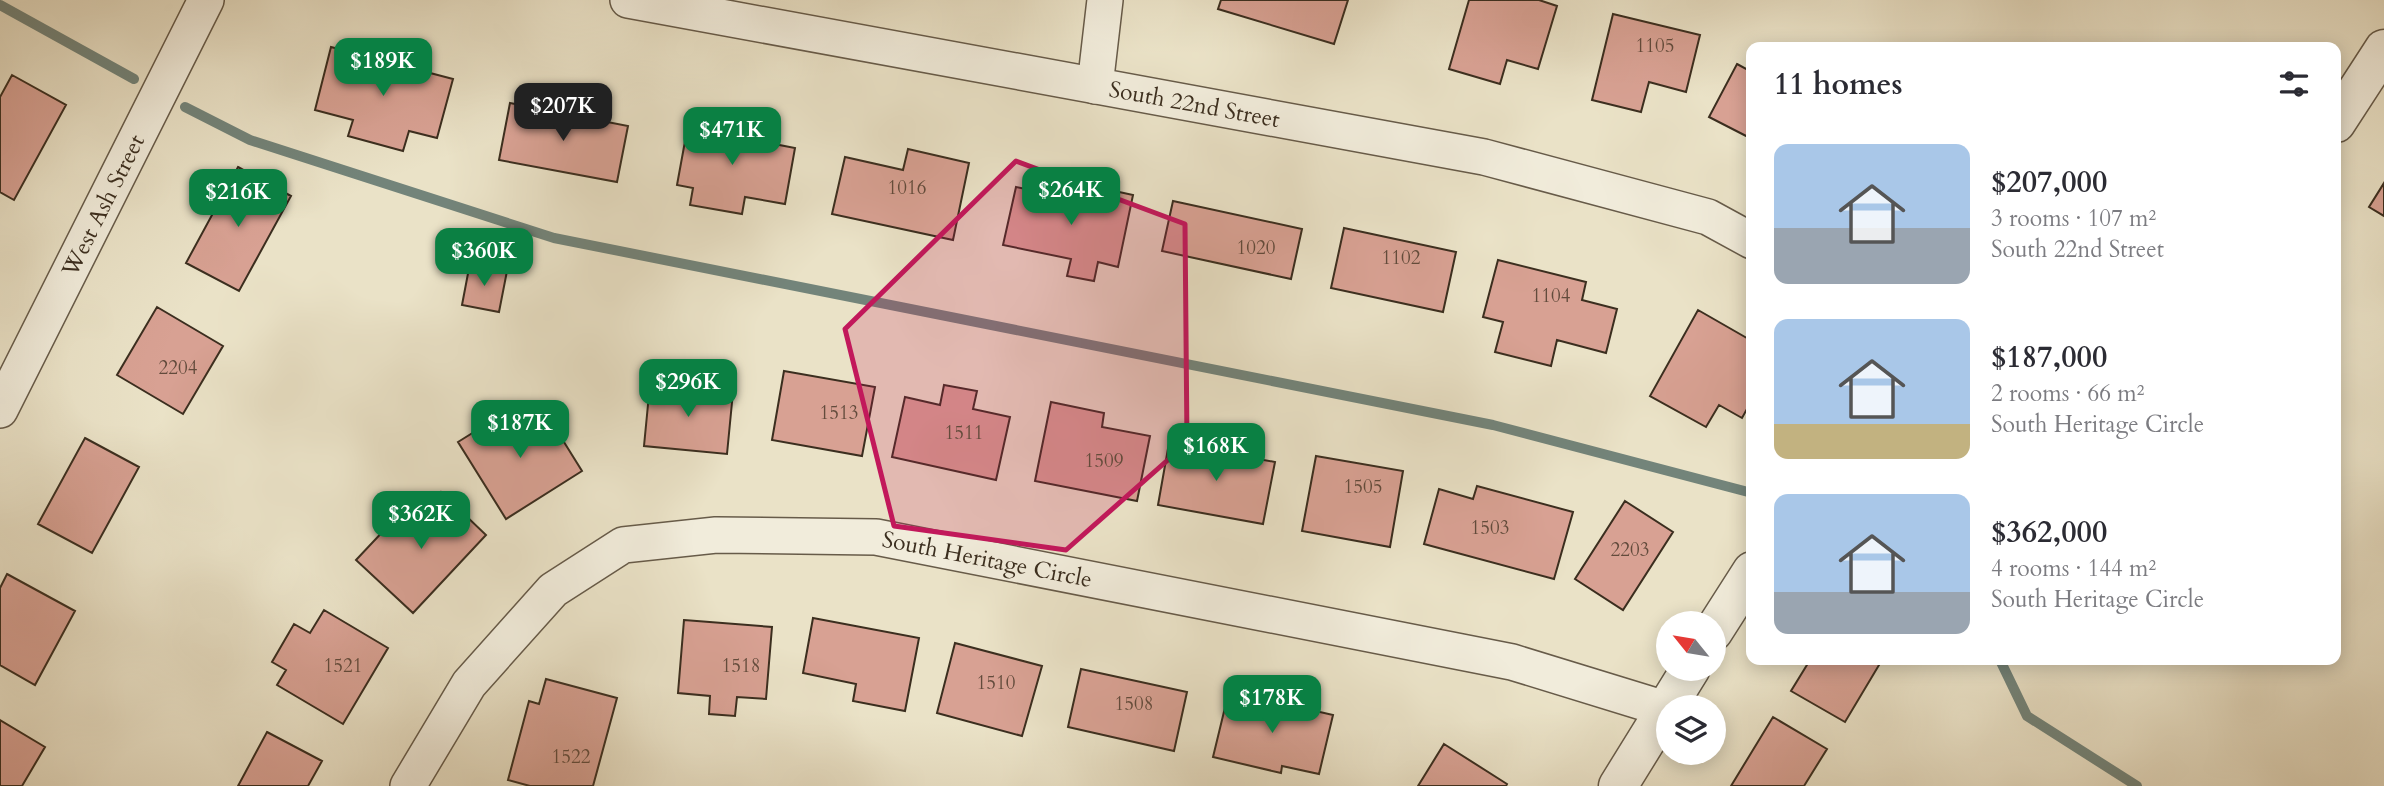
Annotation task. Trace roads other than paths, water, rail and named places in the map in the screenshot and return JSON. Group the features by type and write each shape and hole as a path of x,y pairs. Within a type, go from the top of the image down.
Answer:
{"street":[{"name":"West Ash Street","path":"0,410 206,0"},
{"name":"South 22nd Street","path":"628,0 1484,157 1708,218 1746,238"},
{"path":"1095,86 1105,0"},
{"path":"2341,115 2384,49"},
{"name":"South Heritage Circle","path":"408,786 469,684 553,590 624,545 716,535 876,537 1512,662 1656,706"},
{"path":"1726,611 1746,580"},
{"path":"1618,786 1656,724"}],"waterway":[{"path":"0,5 134,79"},
{"path":"185,107 250,140 554,238 1493,425 1746,491"},
{"path":"2002,665 2027,716 2137,786"}]}
